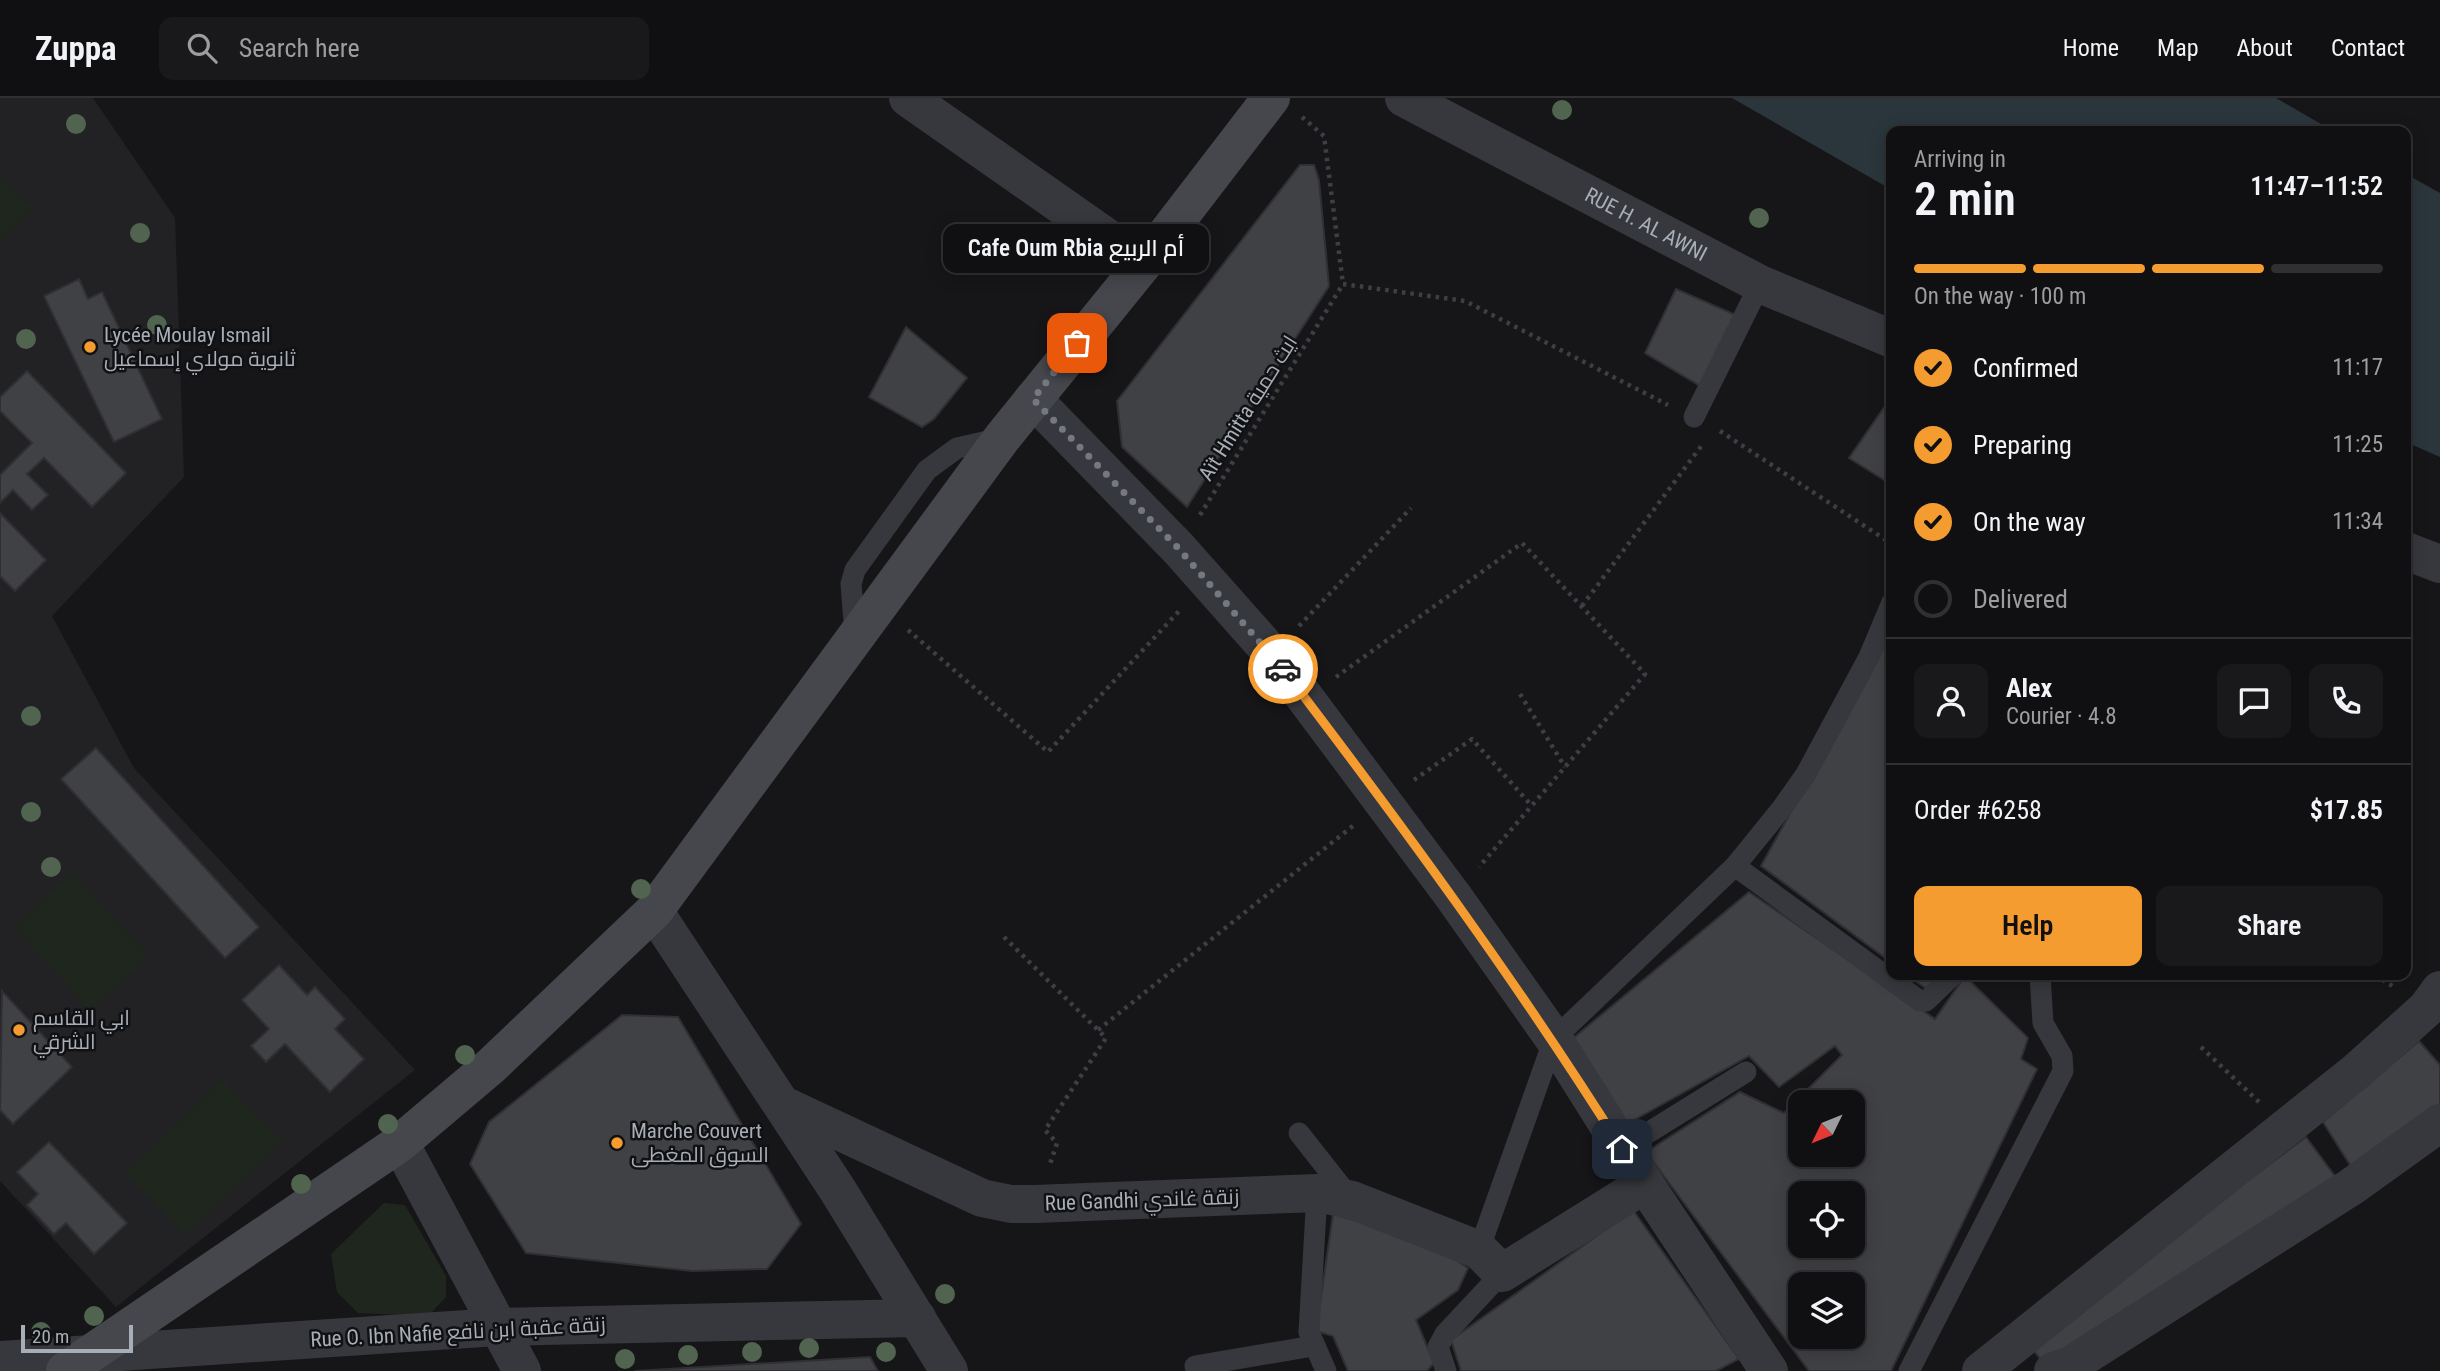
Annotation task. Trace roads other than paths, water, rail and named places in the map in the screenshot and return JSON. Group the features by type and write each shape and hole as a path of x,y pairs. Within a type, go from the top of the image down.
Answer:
{"main road":[{"path":"79,1362 400,1143 491,1066 654,911 1002,438 1271,98"}],"street":[{"path":"908,98 1125,250 1147,258"},
{"name":"RUE H. AL AWNI","path":"1404,98 1760,284 1886,336"},
{"path":"1033,399 1179,549 1272,654 1453,896 1554,1039 1622,1149 1769,1371"},
{"path":"2411,553 2440,564"},
{"path":"654,911 783,1105 948,1371"},
{"path":"1981,1371 2388,1045 2440,990"},
{"name":"Rue Gandhi زنقة غاندي","path":"783,1105 982,1198 1011,1204 1035,1204 1335,1197 1491,1261"},
{"path":"2053,1371 2069,1366 2351,1187 2440,1123"},
{"path":"400,1143 522,1371"},
{"path":"1491,1261 1645,1184"},
{"name":"Rue O. Ibn Nafie زنقة عقبة ابن نافع","path":"0,1360 79,1362 497,1327 917,1318"}],"lane":[{"path":"1694,418 1760,284"},
{"path":"855,635 851,592 855,570 927,470 957,448 1002,438"},
{"path":"1446,1371 1438,1347 1491,1261 1554,1039 1735,866 1806,774 1870,657 1886,617"},
{"path":"1735,866 1886,976"},
{"path":"1891,980 1920,1001 1926,1001 1948,980"},
{"path":"1909,1371 2063,1071 2062,1056 2043,1023 2040,980"},
{"path":"1622,1149 1746,1072"},
{"path":"1298,1133 1335,1197 1309,1332 1326,1371"},
{"path":"1195,1366 1313,1346"}],"place":[{"name":"Cafe Oum Rbia أم الربيع","path":"1077,343"},
{"name":"Lycée Moulay Ismail ثانوية مولاي إسماعيل","path":"90,347"},
{"name":"ابي القاسم الشرقي","path":"19,1030"},
{"name":"Marche Couvert السوق المغطى","path":"617,1143"}]}
